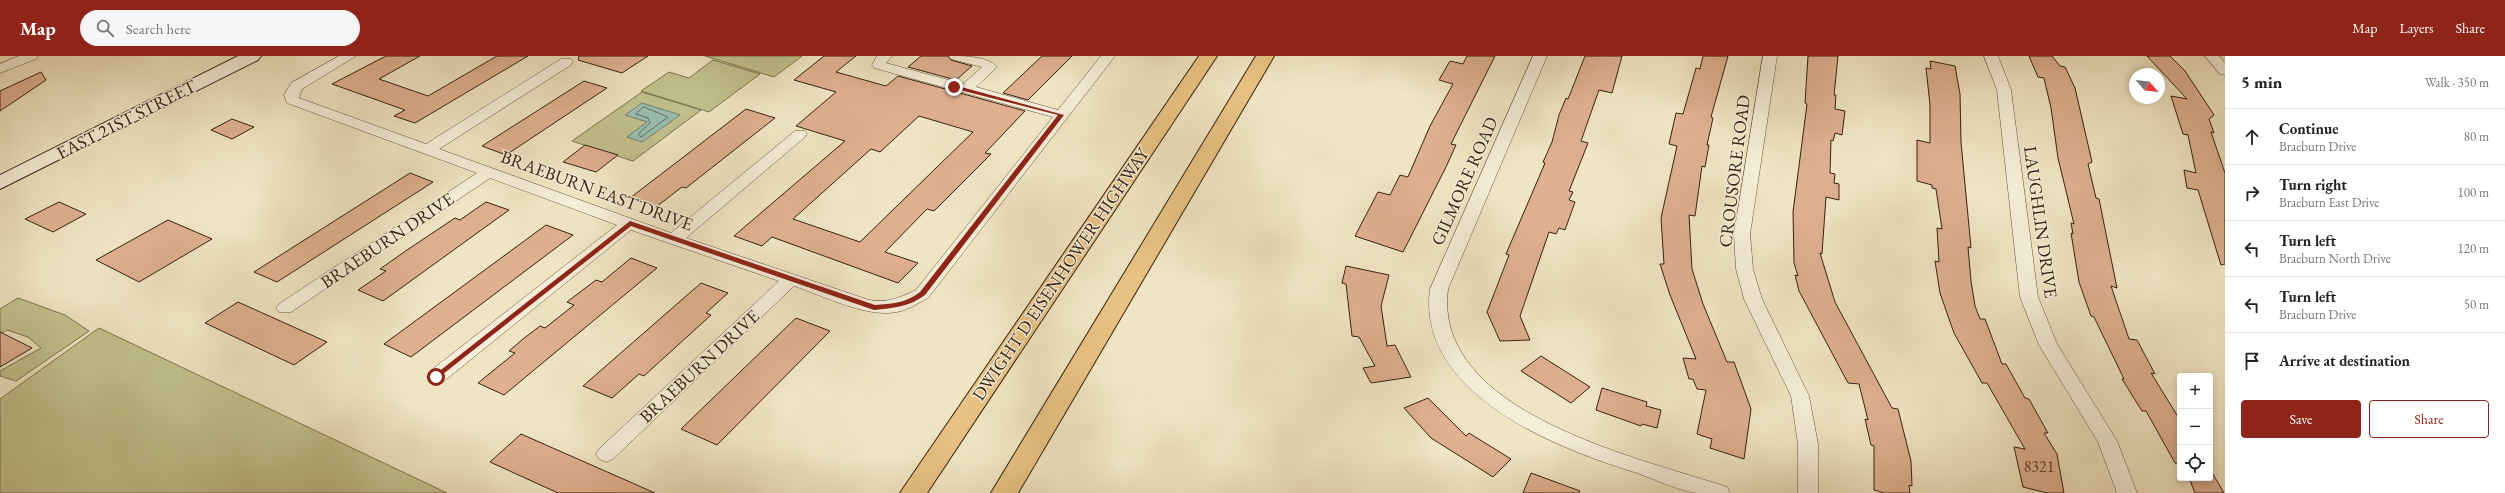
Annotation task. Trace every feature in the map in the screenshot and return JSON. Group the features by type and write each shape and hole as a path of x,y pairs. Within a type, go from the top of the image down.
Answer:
{"highway":[{"name":"DWIGHT D EISENHOWER HIGHWAY","path":"913,493 1208,56"},
{"path":"1004,493 1265,56"}],"main road":[{"name":"EAST 21ST STREET","path":"0,183 252,56"}],"street":[{"path":"0,70 31,56"},
{"name":"BRAEBURN EAST DRIVE","path":"349,56 304,80 296,86 291,93 292,100 674,239 874,308 898,306 922,294 1061,115"},
{"path":"885,56 879,62 879,65 1061,115 1108,56"},
{"path":"956,56 987,64 990,67 966,89"},
{"name":"GILMORE ROAD","path":"1540,56 1439,289 1437,301 1441,324 1448,346 1472,380 1499,404 1528,424 1574,445 1720,493"},
{"name":"CROUSORE ROAD","path":"1770,56 1742,234 1743,257 1749,288 1756,308 1791,373 1800,396 1809,436 1810,460 1808,493"},
{"name":"LAUGHLIN DRIVE","path":"1991,56 2004,90 2029,297 2048,345 2108,441 2127,493"},
{"path":"2212,56 2225,71"},
{"path":"427,150 566,62"},
{"path":"674,239 800,134"},
{"name":"BRAEBURN DRIVE","path":"285,308 489,172"},
{"path":"436,377 630,223"},
{"name":"BRAEBURN DRIVE","path":"606,454 791,279"}],"green space":[{"path":"705,56 802,56 774,77"},
{"path":"713,60 760,74 709,112 641,91 669,72 689,78"},
{"path":"642,92 701,110 633,161 572,141"},
{"path":"18,298 65,315 89,331 16,381 0,376 0,371 41,348 28,337 7,330 0,334 0,309"},
{"path":"99,328 447,493 0,493 0,399"}],"water":[{"path":"642,103 680,115 642,142 627,137 647,122 625,115"}],"building":[{"path":"386,56 420,56 379,79 428,96 497,56 528,56 415,123 394,116 405,110 332,84"},
{"path":"579,56 648,56 622,73 578,60"},
{"path":"824,56 856,56 836,72 886,86 898,76 1025,111 985,153 991,154 934,211 927,209 885,252 918,263 898,283 772,237 762,246 734,236 845,141 796,126 836,92 794,80","holes":["919,116 973,132 860,242 793,219 871,149 880,152"]},
{"path":"921,56 948,56 951,60 972,66 956,80 908,67"},
{"path":"1042,56 1072,56 1028,100 1003,93"},
{"path":"1467,56 1495,56 1451,144 1456,145 1446,167 1403,252 1355,236 1378,192 1390,195 1400,175 1408,177 1430,126 1453,84 1439,80 1450,61 1463,64"},
{"path":"1585,56 1622,56 1612,93 1599,90 1581,141 1588,143 1569,191 1573,192 1569,200 1575,202 1565,230 1559,228 1556,234 1549,232 1520,316 1530,340 1500,341 1487,312 1509,255 1506,254 1545,163 1543,162 1552,142 1559,115 1566,98 1568,99"},
{"path":"1703,56 1728,56 1711,117 1713,118 1707,145 1709,145 1705,167 1702,166 1695,216 1689,215 1692,269 1703,304 1727,362 1734,362 1751,409 1744,459 1710,448 1712,439 1697,434 1706,390 1697,389 1693,379 1689,379 1683,358 1696,359 1670,295 1660,264 1664,264 1661,218 1677,146 1669,144 1676,113 1683,114 1696,68 1700,69"},
{"path":"1808,56 1838,56 1834,95 1836,95 1835,109 1845,111 1842,135 1835,133 1833,141 1831,140 1830,173 1835,174 1834,183 1839,184 1839,200 1826,197 1822,254 1820,253 1835,302 1892,408 1898,409 1911,461 1912,486 1909,485 1910,493 1884,493 1874,490 1874,446 1871,445 1865,419 1868,420 1859,384 1848,383 1799,291 1795,275 1798,276 1794,263 1793,212 1807,104 1805,103"},
{"path":"2029,56 2052,56 2060,66 2065,67 2075,88 2092,162 2088,164 2096,198 2099,199 2117,288 2111,286 2129,339 2137,340 2155,374 2151,373 2177,415 2177,463 2175,463 2146,411 2142,411 2122,379 2124,379 2094,317 2091,316 2079,282 2071,233 2073,234 2071,223 2074,224 2058,158 2051,108 2044,78 2038,77"},
{"path":"2147,56 2170,56 2185,71 2214,115 2209,119 2214,133 2211,132 2225,173 2225,264 2221,265 2198,190 2187,188 2184,170 2196,173 2188,135 2183,134 2171,96 2187,99 2165,75 2165,68 2158,68"},
{"path":"1930,61 1955,66 1960,94 1961,142 1971,248 1968,247 1975,306 1980,319 1985,319 2002,364 2006,364 2025,398 2029,399 2048,433 2044,433 2057,454 2064,493 2047,493 2023,487 2014,447 2025,449 1987,383 1982,383 1954,333 1940,293 1935,261 1939,262 1937,228 1942,229 1936,189 1932,188 1932,185 1917,181 1917,140 1930,143 1930,105 1926,68 1931,69"},
{"path":"41,72 46,80 0,111 0,91"},
{"path":"584,81 607,88 506,155 482,146"},
{"path":"746,109 775,118 686,188 682,187 656,207 630,198"},
{"path":"232,119 254,127 232,139 211,130"},
{"path":"585,145 618,155 596,172 563,162"},
{"path":"410,173 433,182 277,282 254,272"},
{"path":"59,202 86,214 53,232 25,219"},
{"path":"486,202 509,210 383,301 358,290 386,271 380,269 407,250 455,218 460,220"},
{"path":"168,220 212,239 139,282 96,260"},
{"path":"546,225 573,235 411,357 384,344"},
{"path":"631,258 657,268 504,395 478,383 515,353 509,351 523,339 540,326 545,328 574,305 567,302 596,280 602,282"},
{"path":"1346,266 1389,275 1381,306 1387,346 1395,345 1411,377 1371,383 1363,368 1375,366 1359,337 1352,336 1346,284 1342,283"},
{"path":"701,283 728,293 706,313 711,315 644,376 639,374 612,398 583,386"},
{"path":"238,302 327,342 294,365 205,323"},
{"path":"796,318 830,331 717,445 681,429"},
{"path":"0,332 32,348 0,367"},
{"path":"1541,356 1590,387 1571,403 1521,371"},
{"path":"1602,388 1647,402 1646,406 1661,410 1657,428 1642,424 1641,426 1596,410"},
{"path":"1428,398 1466,436 1469,433 1511,459 1493,477 1431,438 1404,408"},
{"path":"521,434 655,493 558,493 490,462"},
{"path":"1531,473 1580,491 1579,493 1523,493"},
{"path":"2213,474 2224,493 2195,493 2190,481 2213,481"}],"route":[{"path":"436,377 630,223 874,308 889,308 903,305 916,299 922,294 922,292 1061,115 979,92 954,87"}]}
